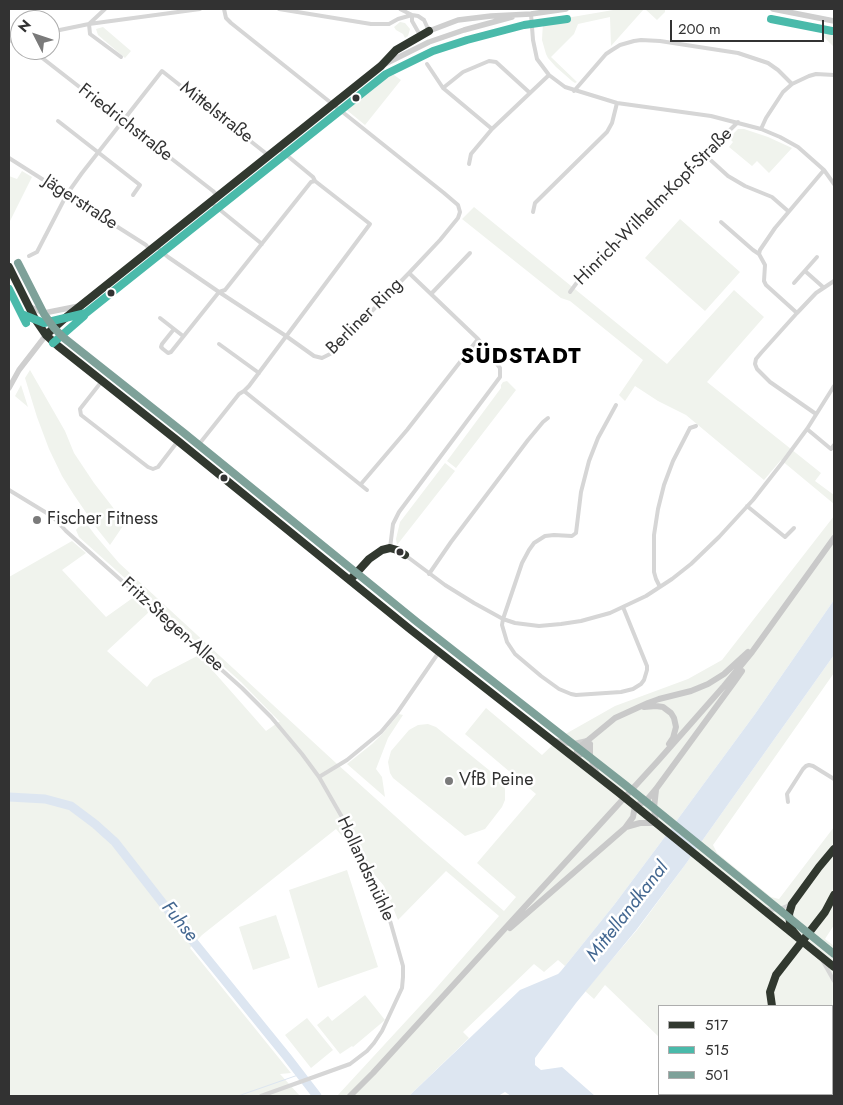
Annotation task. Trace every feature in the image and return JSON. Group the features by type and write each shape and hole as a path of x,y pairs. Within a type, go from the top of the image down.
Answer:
{"main road":[{"path":"350,1096 657,762 724,686 752,652 834,538"},
{"path":"760,641 724,674 708,684 692,691 659,699 615,718 577,751 576,758 834,967"},
{"path":"635,806 646,801 656,788 736,681 752,652"},
{"path":"636,708 663,707 668,710 676,723 676,732 657,762"},
{"path":"588,742 597,776"},
{"path":"656,788 654,803 656,824"},
{"path":"487,948 625,828 633,817 635,806"},
{"path":"625,828 640,823 656,824"}],"street":[{"path":"89,24 105,9"},
{"path":"60,30 89,24 199,9"},
{"path":"224,9 226,18 231,23 331,104"},
{"path":"279,9 355,22 386,24 412,15"},
{"path":"400,9 424,20 429,30 429,42"},
{"path":"9,388 19,370 46,335 380,66 396,50 429,30 458,20 474,17 522,15 563,9"},
{"path":"773,9 834,21"},
{"path":"531,14 535,53 540,63 550,75 565,87 617,102 702,115 738,122 761,129 798,147 824,170 834,184"},
{"path":"412,15 412,21 420,35 429,42"},
{"path":"380,66 429,42 464,30 522,15"},
{"path":"89,24 90,34 121,57"},
{"path":"574,91 606,54 620,45 642,40 738,52 768,63 792,84"},
{"name":"Friedrichstraße","path":"45,60 218,196"},
{"path":"443,88 463,72 489,61 496,62 530,93"},
{"path":"427,64 443,88 492,129"},
{"name":"Mittelstraße","path":"122,120 162,71 263,150 268,156"},
{"path":"761,129 783,92 792,84 816,74 834,75"},
{"path":"469,164 471,154 492,129 550,75"},
{"path":"533,212 534,203 607,132 612,123 617,102"},
{"name":"Berliner Ring","path":"156,245 162,252 314,356 320,359 330,354 440,240 458,218 460,212 458,205 444,193 331,104"},
{"path":"29,256 36,252 67,194 122,120"},
{"path":"58,121 140,185 133,194"},
{"name":"Hinrich-Wilhelm-Kopf-Straße","path":"570,292 581,277 738,122"},
{"path":"200,443 239,394 244,391 259,373 370,224 315,182 313,177 278,148"},
{"path":"705,155 728,176 745,186 772,197 788,211"},
{"name":"Jägerstraße","path":"9,158 146,245 150,250"},
{"path":"759,254 788,211 824,170"},
{"path":"174,329 161,347 168,353 171,352 219,292 224,290 311,182 315,182"},
{"path":"211,201 262,244"},
{"path":"721,222 759,254 764,265 764,281 766,285 797,313"},
{"path":"431,294 470,253"},
{"path":"794,282 817,257"},
{"path":"9,267 28,306 46,335 66,353 439,652 576,758"},
{"path":"805,271 823,287"},
{"path":"390,548 393,524 399,512 500,377 500,368 478,339 409,273"},
{"path":"816,414 770,382 757,369 755,364 756,359 797,313 823,287 834,280"},
{"path":"28,306 44,313 81,306"},
{"path":"160,318 183,336"},
{"path":"361,484 407,430 478,339"},
{"path":"219,344 259,373"},
{"path":"102,381 80,409 81,415 148,467 154,469 158,467 178,441"},
{"path":"350,580 375,554 390,548 405,555 458,594 502,619 524,625 562,624 596,617 623,607 660,587 691,564 719,537 782,463 807,429 834,386"},
{"path":"244,391 367,490"},
{"path":"616,404 598,438 589,461 581,492 576,533 572,536 545,536 534,543 522,563 502,619 502,625 510,648 530,668 559,689 576,695 621,692 633,689 641,684 647,670 623,607"},
{"path":"429,574 528,440 548,418"},
{"path":"660,587 654,572 654,535 659,501 678,450 690,428 696,426"},
{"path":"807,429 831,449 834,445"},
{"name":"Fritz-Stegen-Allee","path":"9,490 50,514 66,531 242,688 281,730 319,777"},
{"path":"747,506 785,537 794,528"},
{"path":"319,777 346,760 381,732 397,713 439,652"},
{"path":"552,739 572,744 588,742"},
{"path":"788,802 787,794 806,766 813,766 834,780"},
{"name":"Hollandsmühle","path":"261,1096 350,1064 374,1043 382,1031 402,988 402,966 384,902 354,838 319,777"},
{"path":"819,867 834,845"},
{"path":"795,935 789,919 790,908 794,900 834,849"},
{"path":"772,1005 770,997 776,975 825,912 834,895"},
{"path":"762,908 770,910 779,909 787,906 794,900"},
{"path":"819,954 834,981"}],"shaded area":[{"path":"619,9 644,9 611,46 610,17 578,24 574,34 551,57 577,82 572,81 548,58 542,40 543,22"},
{"path":"645,9 665,9 665,12 657,20"},
{"path":"400,22 405,23 410,29 408,36 405,38 394,27"},
{"path":"103,27 131,51 125,58 98,35 96,29"},
{"path":"830,28 834,29 834,47 823,36"},
{"path":"390,72 401,80 365,125 343,107"},
{"path":"738,129 744,129 768,137 792,148 769,173 757,161 752,166 729,147 733,142 729,138"},
{"path":"22,171 32,177 9,223 9,176 17,179"},
{"path":"474,207 667,364 734,290 764,317 707,382 821,473 815,481 834,495 834,504 781,460 764,480 686,415 658,401 635,386 625,401 619,395 643,360 570,301 561,298 462,219"},
{"path":"680,219 740,272 705,311 645,258"},
{"path":"30,370 65,431 74,453 94,483 125,523 110,545 74,495 49,449 25,378"},
{"path":"507,381 516,390 456,468 447,461 501,388 503,382"},
{"path":"21,385 28,407 15,396"},
{"path":"445,463 455,471 397,545 396,539 400,522"},
{"path":"80,515 119,563 336,763 504,911 516,897 477,863 536,794 465,734 486,708 542,755 562,736 615,706 688,679 722,660 834,516 834,600 755,714 661,842 565,966 558,960 544,972 534,964 463,1032 469,1038 409,1096 337,1096 431,994 499,916 446,871 398,920 384,886 336,829 202,935 190,948 291,1073 280,1074 300,1096 9,1096 9,577 72,541 86,553 62,570 106,617 134,597 149,612 107,651 147,687 153,679 199,655 266,731 280,721 241,682 79,537 76,530 82,523"},
{"path":"834,655 834,673 713,845 717,853 771,897 779,899 834,827 834,925 825,939 834,946 834,1096 720,1095 833,1095 833,1005 658,1005 658,1036 605,985 594,999 585,991 637,930"},
{"path":"399,714 403,715 388,738 376,769 382,777 385,797 347,764 372,744"},
{"name":"VfB Peine","path":"428,724 436,727 503,783 505,800 502,807 485,829 465,836 393,778 390,773 388,762 391,751 409,730 418,725"},
{"path":"347,870 378,967 318,988 289,890"},
{"path":"276,915 290,958 253,970 239,927"},
{"path":"365,995 385,1020 353,1047 340,1054 317,1025 328,1016 332,1021"},
{"path":"307,1018 333,1050 311,1068 285,1035"}],"water":[{"name":"Mittellandkanal","path":"834,600 834,655 685,865 535,1058 535,1065 541,1070 562,1067 595,1096 511,1096 505,1092 498,1096 409,1096 520,990 561,971 661,842 755,714"}],"waterway":[{"name":"Fuhse","path":"9,797 45,799 71,806 115,842 317,1096"},
{"path":"238,1096 301,1074"}],"transit line":[{"name":"515","path":"24,315 44,323 86,313 386,74 433,51 467,40 524,25 567,19"},
{"name":"515","path":"771,19 832,31"},
{"name":"517","path":"46,335 381,66 396,50 429,31"},
{"name":"501","path":"18,263 44,314 64,338 417,622 624,784 834,954"},
{"name":"517","path":"9,267 35,319 46,335 58,346 411,630 618,792 834,967"},
{"name":"515","path":"9,289 26,323"},
{"name":"515","path":"53,343 84,316"},
{"name":"517","path":"350,580 369,559 382,550 390,548 405,555"},
{"name":"517","path":"798,937 790,923 789,914 792,904 834,849"},
{"name":"517","path":"772,1005 770,992 776,975 825,912 834,895"}],"place":[{"name":"Fischer Fitness","path":"37,520"},
{"name":"VfB Peine","path":"449,781"}],"district":[{"name":"SÜDSTADT","path":"521,358"}]}
